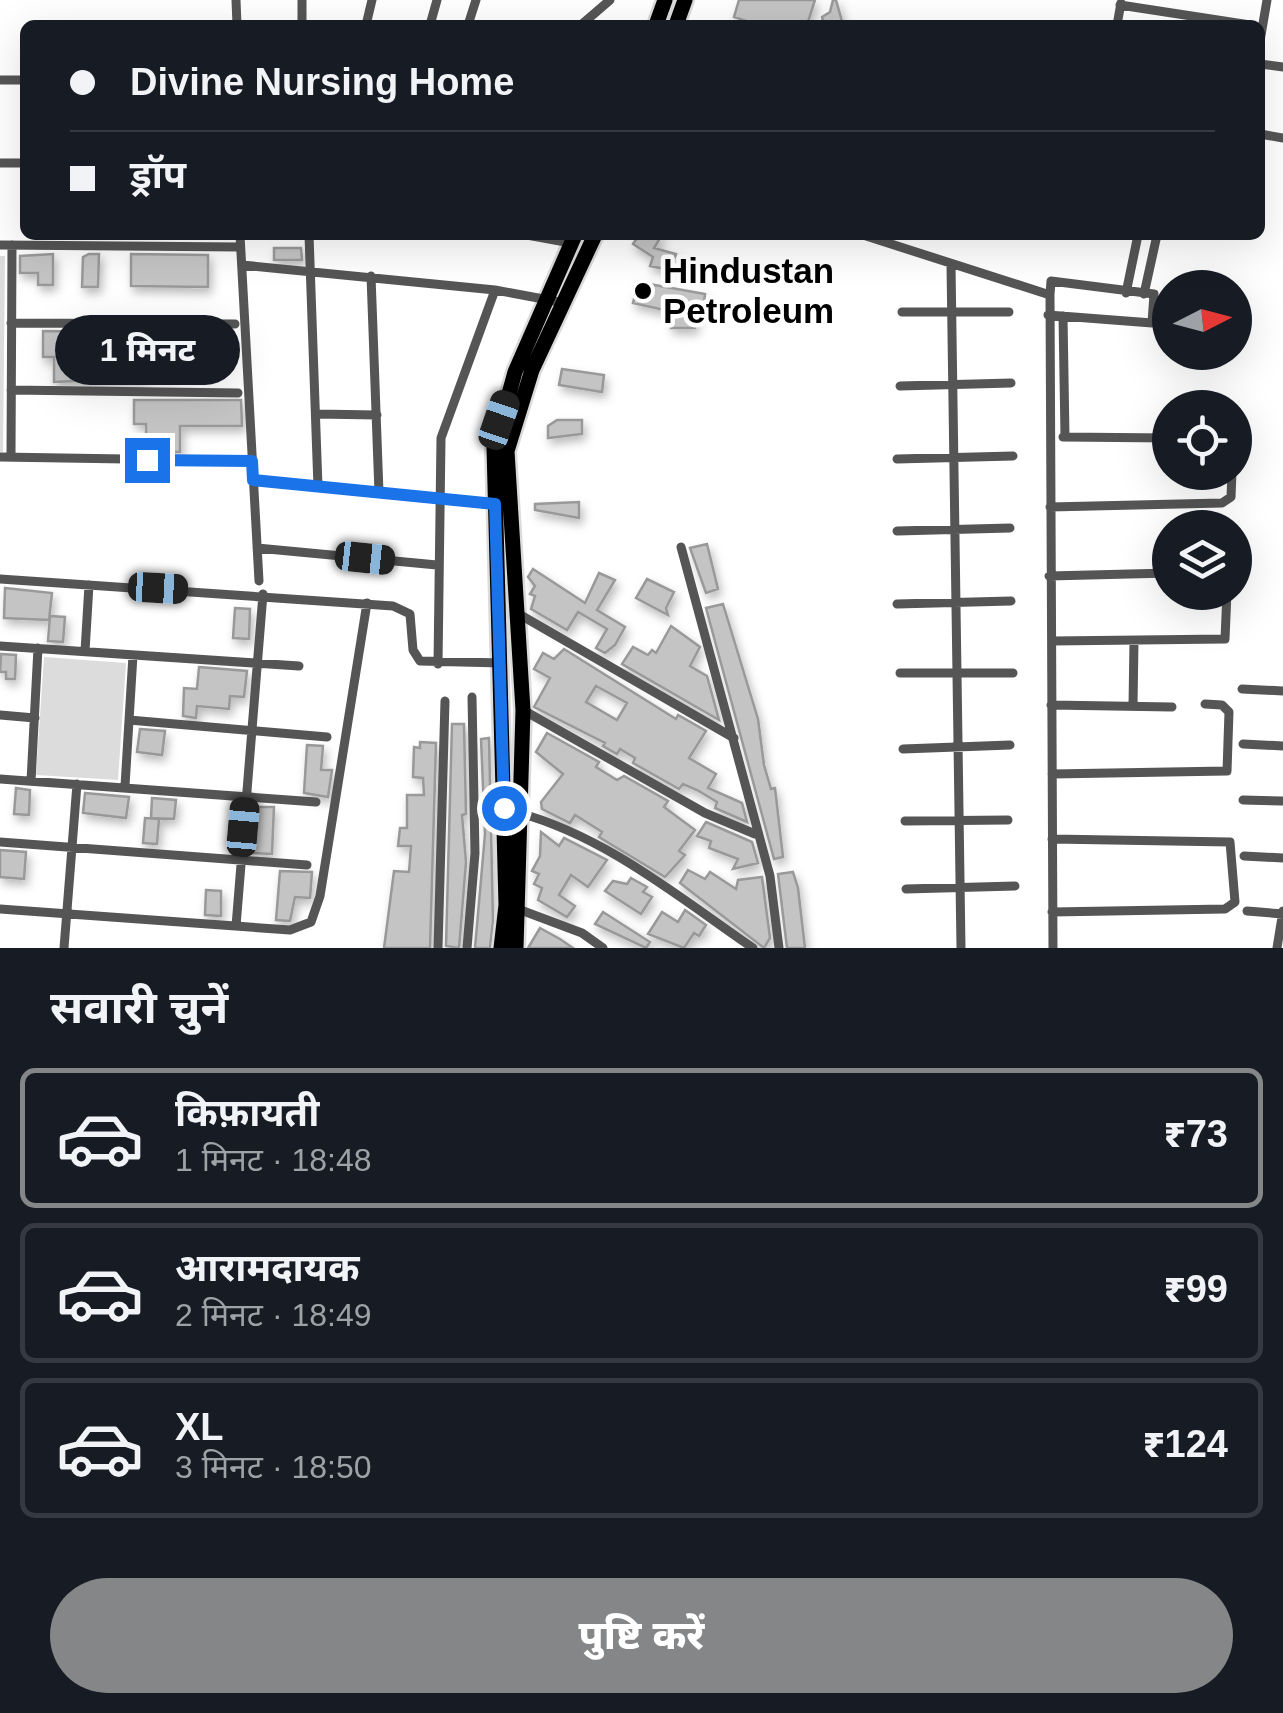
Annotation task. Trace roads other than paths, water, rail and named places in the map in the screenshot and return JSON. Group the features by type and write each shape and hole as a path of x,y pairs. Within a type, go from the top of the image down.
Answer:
{"main road":[{"path":"516,948 522,710 507,451 573,240"},
{"path":"501,948 506,905 494,448 499,420 556,300 591,240"}],"street":[{"path":"588,20 610,0"},
{"path":"1121,2 1222,20"},
{"path":"240,240 259,580"},
{"path":"309,240 318,487"},
{"path":"878,240 1050,294"},
{"path":"1126,293 1137,240"},
{"path":"1144,294 1156,240"},
{"path":"0,245 240,247"},
{"path":"12,245 11,390 6,457 252,461"},
{"path":"242,264 556,300"},
{"path":"951,265 961,948"},
{"path":"370,276 379,493"},
{"path":"1048,315 1152,324 1154,294 1051,281 1048,315 1053,948"},
{"path":"438,664 441,438 494,290"},
{"path":"902,312 1009,312"},
{"path":"1062,316 1065,437"},
{"path":"11,323 235,324"},
{"path":"900,386 1011,383"},
{"path":"11,390 238,393"},
{"path":"316,414 377,415"},
{"path":"1050,437 1152,438"},
{"path":"897,459 1013,456"},
{"path":"253,480 443,502 495,504"},
{"path":"1050,507 1222,503 1232,497 1232,490"},
{"path":"897,531 1010,528"},
{"path":"257,548 437,565"},
{"path":"681,548 770,876 778,948"},
{"path":"1049,576 1152,574"},
{"path":"0,579 263,594 404,609 413,626 416,657 438,664 502,663"},
{"path":"84,651 89,584"},
{"path":"236,926 263,594"},
{"path":"897,604 1011,601"},
{"path":"0,909 302,928 316,912 367,603"},
{"path":"1052,641 1225,639 1226,610"},
{"path":"516,613 734,738"},
{"path":"1132,706 1134,641"},
{"path":"0,646 299,666"},
{"path":"31,781 38,648"},
{"path":"124,786 133,654"},
{"path":"900,673 1012,673"},
{"path":"1242,689 1283,692"},
{"path":"467,948 474,852 472,696"},
{"path":"438,948 445,701"},
{"path":"1052,774 1227,772 1229,712 1222,704 1205,704"},
{"path":"1051,705 1172,706"},
{"path":"522,710 705,813 756,834"},
{"path":"0,715 35,718"},
{"path":"129,720 327,736"},
{"path":"1242,744 1283,746"},
{"path":"903,749 1010,746"},
{"path":"0,778 246,793 316,802"},
{"path":"64,948 77,784"},
{"path":"1242,800 1283,802"},
{"path":"519,813 549,821 617,857 753,948"},
{"path":"905,821 1008,820"},
{"path":"1052,839 1230,842 1234,902 1226,909 1052,912"},
{"path":"0,842 307,864"},
{"path":"1244,856 1283,858"},
{"path":"906,889 1015,886"},
{"path":"518,908 582,933 603,948"},
{"path":"1247,911 1283,913 1277,948"}],"place":[{"name":"Hindustan Petroleum","path":"643,291"}]}
